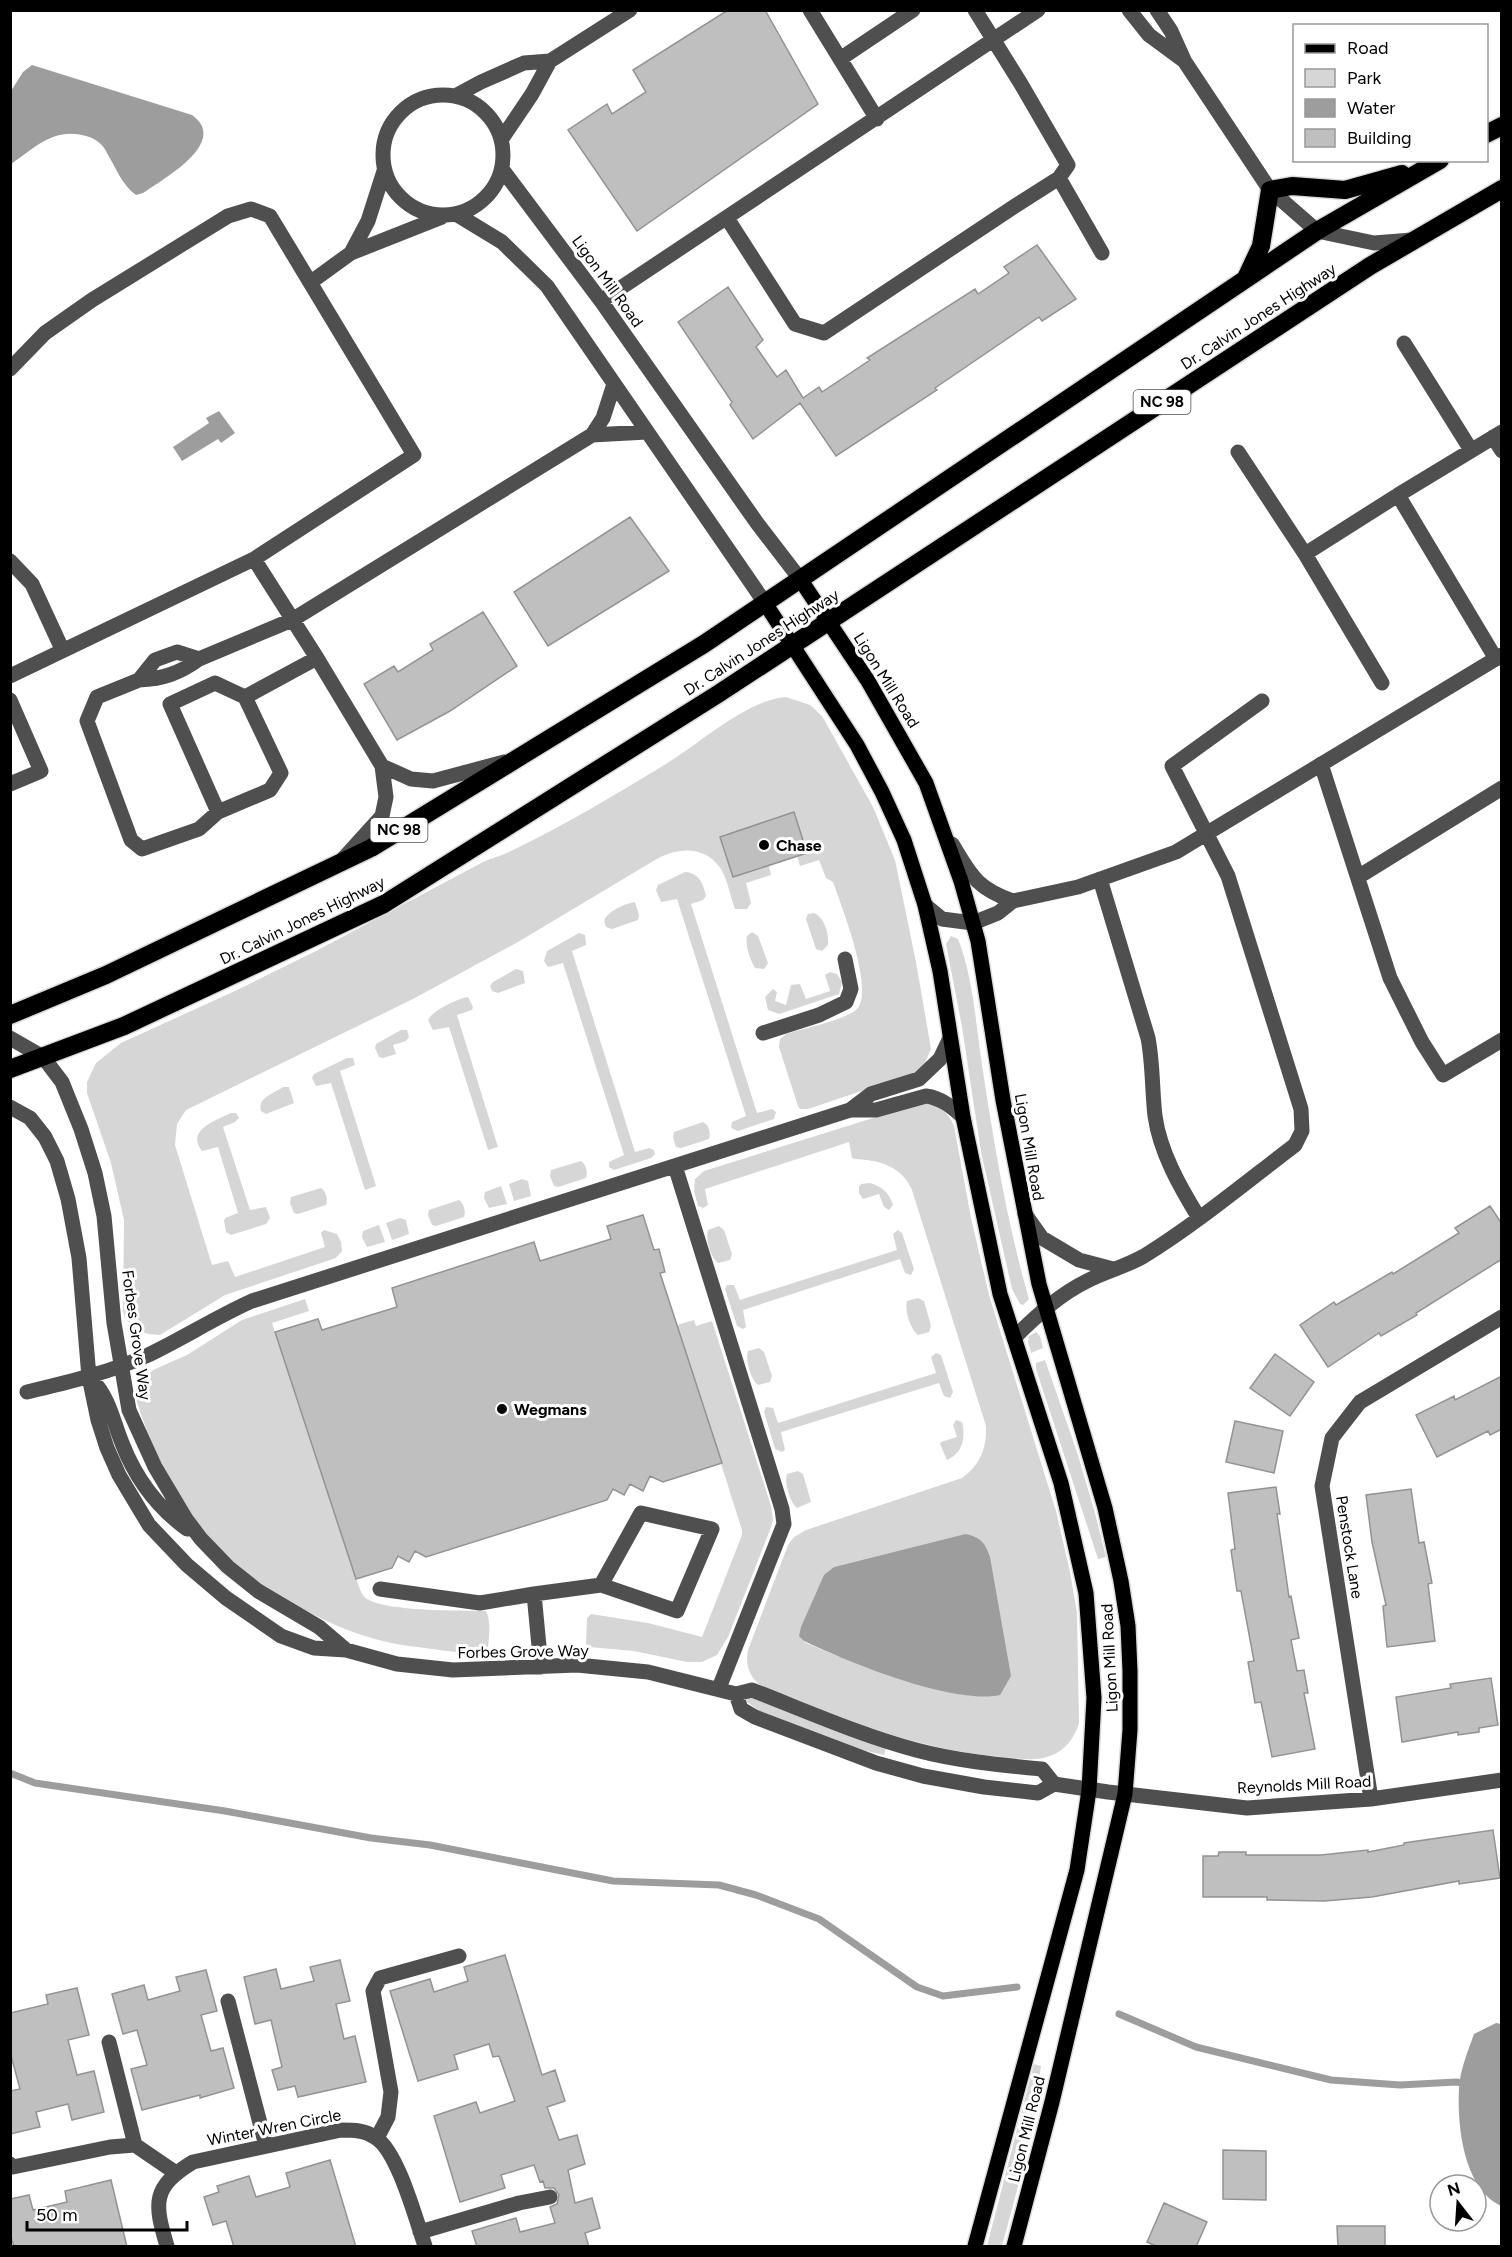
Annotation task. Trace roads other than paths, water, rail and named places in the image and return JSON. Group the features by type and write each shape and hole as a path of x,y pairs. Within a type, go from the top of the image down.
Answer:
{"highway":[{"path":"1488,133 1502,126"},
{"path":"1246,280 1261,246 1270,190 1292,186 1345,190 1437,162"},
{"name":"Dr. Calvin Jones Highway","path":"10,1015 106,975 371,848 704,644 1317,231 1437,162"},
{"name":"Dr. Calvin Jones Highway","path":"10,1070 124,1026 384,904 718,694 1370,266 1502,189"}],"main road":[{"name":"Ligon Mill Road","path":"800,579 868,681 926,783 961,881 973,922 987,988 1003,1100 1023,1212 1045,1307 1105,1508 1128,1626 1130,1730 1125,1794 1055,2090 1014,2247"},
{"name":"Ligon Mill Road","path":"765,603 857,745 904,840 925,905 940,971 963,1117 1000,1294 1061,1483 1086,1593 1094,1698 1089,1790 1077,1870 975,2247"}],"street":[{"path":"455,96 524,63 550,61 630,10"},
{"path":"810,10 877,119"},
{"path":"840,59 913,10"},
{"path":"727,218 795,324 824,333 1059,178 1068,165 975,10"},
{"path":"601,301 1038,10"},
{"path":"1129,10 1149,35 1185,62"},
{"path":"1157,10 1171,31 1185,62 1270,190 1317,231 1374,243 1415,240"},
{"path":"501,140 532,94 550,61"},
{"path":"311,282 351,253 464,212 482,202 495,188 502,169 504,149 498,130 487,113 471,102 455,96 432,96 413,102 398,115 387,131 382,151 384,171 392,190 406,204 424,213 451,215"},
{"name":"Ligon Mill Road","path":"502,169 601,301 757,523 800,579"},
{"path":"351,253 368,221 384,171"},
{"path":"1059,178 1102,253"},
{"path":"10,369 45,333 92,300 228,216 251,209 270,216 414,455 254,559 62,649 10,676"},
{"name":"Ligon Mill Road","path":"451,215 502,242 547,286 765,603"},
{"path":"1404,344 1471,450"},
{"path":"218,812 170,704 215,683 245,697 280,773 270,790 218,812 199,829 142,849 131,840 87,721 98,697 139,680 155,660 177,652 199,658 292,620 592,435 603,418 614,384"},
{"path":"592,435 647,432"},
{"path":"1305,554 1497,434 1502,451"},
{"path":"1238,452 1305,554 1382,683"},
{"path":"925,905 942,919 973,922 998,913 1012,901 1078,886 1176,852 1498,657 1398,495"},
{"path":"254,559 382,766 386,797 382,816 339,863"},
{"path":"10,561 32,584 62,649"},
{"path":"245,697 317,658"},
{"path":"10,700 40,771 10,784"},
{"path":"1014,1338 1045,1307 1088,1280 1140,1258 1178,1234 1295,1145 1302,1131 1301,1108 1228,876 1172,766 1262,701"},
{"path":"382,766 411,779 433,781 516,759"},
{"path":"1321,764 1390,978 1422,1042 1443,1076 1502,1040"},
{"path":"1358,877 1502,788"},
{"path":"944,831 970,874 981,886 993,894 1012,901"},
{"path":"1101,879 1148,1038 1153,1063 1155,1116 1161,1140 1181,1189 1199,1218"},
{"path":"763,1033 819,1015 846,1002 851,989 844,959"},
{"name":"Forbes Grove Way","path":"10,1038 43,1057 62,1082 81,1129 95,1173 104,1216 120,1366 129,1410 142,1442 173,1498 201,1539 228,1567 258,1591 319,1627 346,1650"},
{"path":"850,1110 871,1094 920,1079 940,1059 951,1038"},
{"path":"27,1392 89,1377 120,1366 147,1355 222,1314 252,1301 850,1110 876,1110 926,1096 934,1097 947,1104 963,1117"},
{"name":"Forbes Grove Way","path":"10,1107 30,1118 45,1137 57,1161 68,1199 79,1258 89,1377 98,1420 119,1475 149,1525 187,1565 226,1598 281,1636 314,1648 346,1650 397,1664 453,1670 577,1665 648,1672 736,1694 752,1690 880,1739 916,1750 981,1763 1042,1769 1054,1784"},
{"path":"675,1166 782,1509 784,1524 719,1688"},
{"path":"1023,1212 1042,1238 1079,1260 1113,1269"},
{"name":"Penstock Lane","path":"1371,1799 1322,1486 1332,1438 1360,1402 1502,1317"},
{"path":"89,1377 104,1395 134,1471 149,1493 174,1520 201,1539"},
{"path":"381,1589 480,1603 601,1585 677,1611 712,1529 641,1513 601,1585"},
{"path":"534,1594 541,1667"},
{"name":"Forbes Grove Way","path":"736,1694 741,1708 755,1717 876,1763 923,1776 984,1787 1038,1793 1054,1784 1108,1792"},
{"name":"Reynolds Mill Road","path":"1108,1792 1247,1808 1371,1799 1502,1780"},
{"path":"459,1956 380,1978 373,1990 391,2092 388,2117 377,2138 389,2153 398,2170 423,2240 519,2203 550,2196"},
{"path":"228,2001 266,2146"},
{"path":"109,2042 135,2145"},
{"name":"Winter Wren Circle","path":"176,2173 194,2162 340,2130 361,2131 377,2138"},
{"path":"10,2164 14,2167 110,2147 135,2145 176,2173 164,2186 159,2202 160,2223 167,2247"}],"water":[{"path":"32,65 192,115 202,126 203,137 198,148 177,169 143,193 136,195 123,181 103,147 96,140 86,136 64,134 55,136 37,145 11,164 11,91 23,72"},
{"path":"219,411 235,433 221,443 218,439 182,461 173,447 209,423 206,418"},
{"path":"965,1534 982,1541 990,1557 1011,1676 1000,1695 956,1694 901,1680 823,1650 799,1636 824,1575 834,1567"},
{"path":"1496,2023 1502,2024 1501,2206 1488,2197 1488,2173 1471,2173 1461,2137 1459,2088 1461,2074 1474,2034"}],"waterway":[{"path":"10,1773 35,1783 225,1811 371,1838 430,1845 613,1881 719,1885 756,1895 819,1919 917,1987 943,1996 1017,1987"},
{"path":"1119,2014 1196,2047 1331,2080 1400,2085 1456,2082 1469,2084"}],"place":[{"name":"Chase","path":"764,845"},
{"name":"Wegmans","path":"502,1409"}]}
